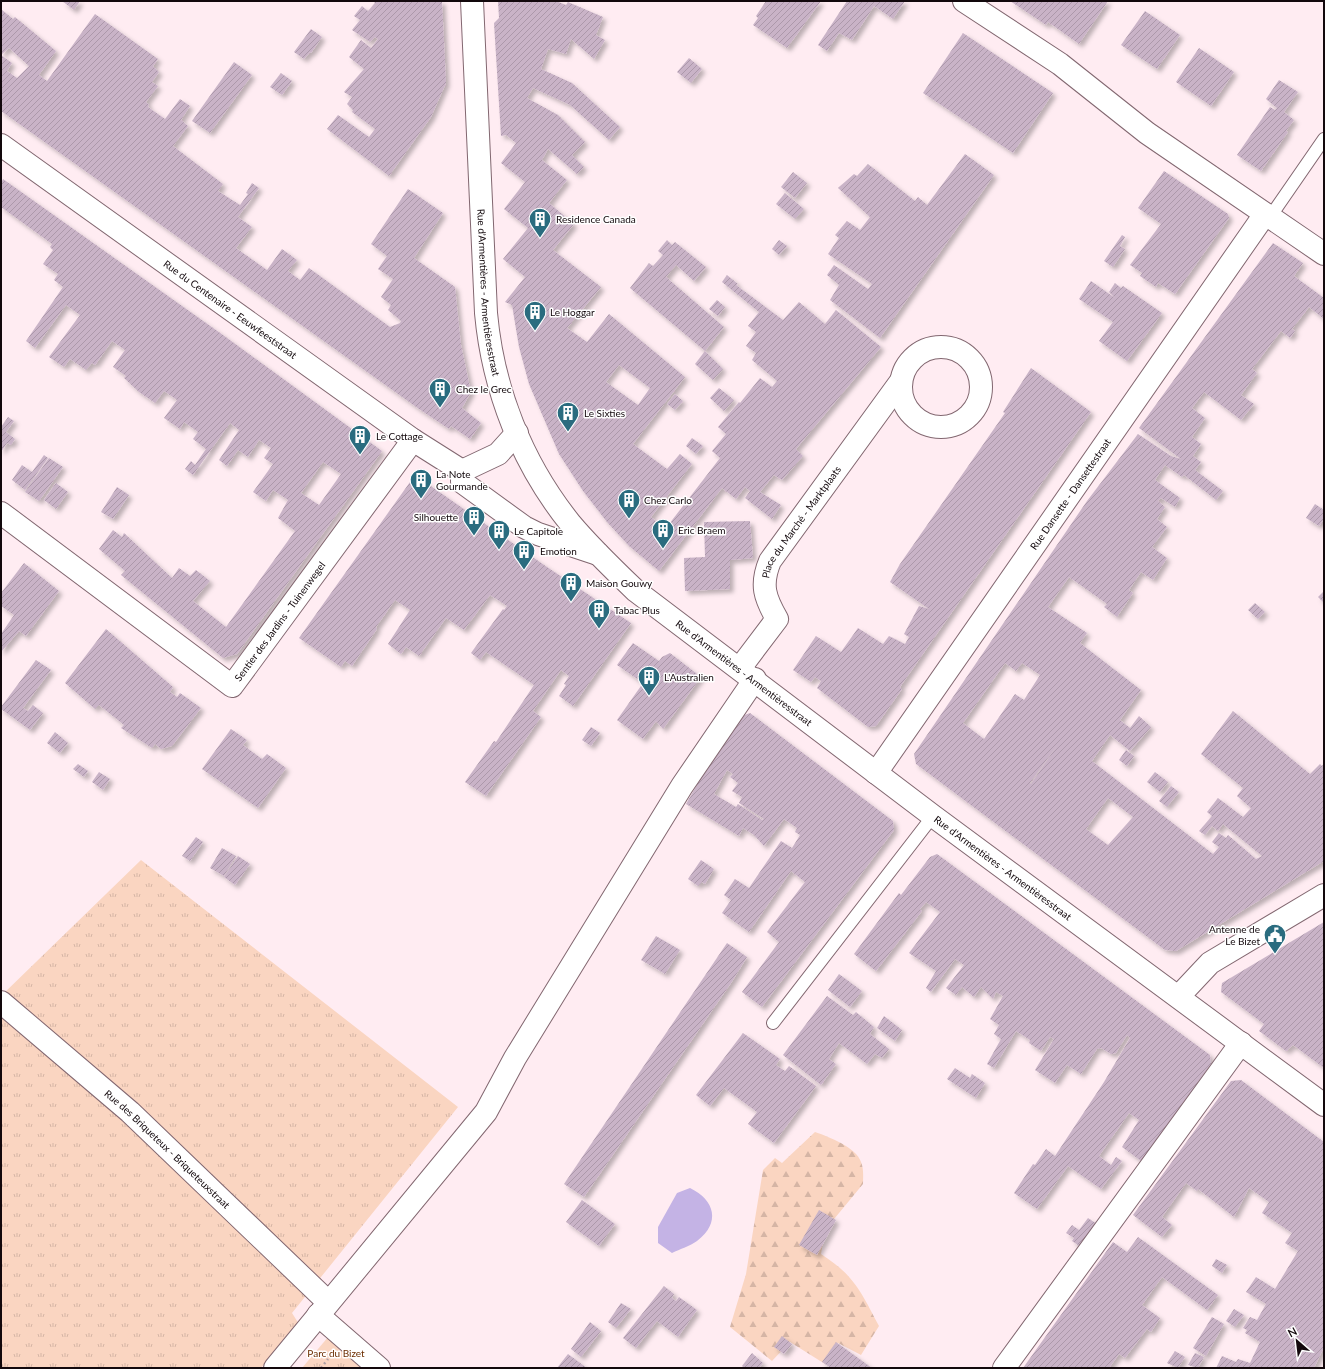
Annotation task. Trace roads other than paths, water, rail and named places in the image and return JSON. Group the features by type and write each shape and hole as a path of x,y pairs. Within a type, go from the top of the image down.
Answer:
{"street":[{"name":"Rue d'Armentières - Armentièresstraat","path":"472,1 481,220 489,339 498,384 516,433 549,494 571,524 598,554 636,590 933,816 1179,996 1324,1105"},
{"path":"964,1 1060,64 1147,134 1324,254"},
{"name":"Rue du Centenaire - Eeuwfeeststraat","path":"1,145 413,440 462,471"},
{"name":"Rue Dansette - Dansettestraat","path":"876,773 1268,216"},
{"name":"Place du Marché - Marktplaats","path":"275,1368 486,1112 515,1058 682,786 777,619 768,603 764,589 765,574 770,562 901,381"},
{"path":"516,433 498,454 462,471 462,482 524,527 538,534 598,554"},
{"name":"Sentier des Jardins - Tuinenwegel","path":"1,513 232,686 413,440"},
{"path":"1179,996 1210,963 1324,895"},
{"name":"Rue des Briqueteux - Briqueteuxstraat","path":"1,1002 130,1112 379,1368"},
{"path":"1004,1368 1241,1043"}],"lane":[{"path":"1268,216 1324,139"},
{"path":"773,1023 933,816"}],"place":[{"name":"Residence Canada","path":"540,238"},
{"name":"Le Hoggar","path":"535,332"},
{"name":"Chez le Grec","path":"440,408"},
{"name":"Le Sixties","path":"568,432"},
{"name":"Le Cottage","path":"360,456"},
{"name":"La Note Gourmande","path":"421,500"},
{"name":"Chez Carlo","path":"629,520"},
{"name":"Silhouette","path":"474,536"},
{"name":"Le Capitole","path":"499,550"},
{"name":"Eric Braem","path":"663,550"},
{"name":"Emotion","path":"524,570"},
{"name":"Maison Gouwy","path":"571,602"},
{"name":"Tabac Plus","path":"599,630"},
{"name":"L'Australien","path":"649,696"},
{"name":"Antenne de Le Bizet","path":"1275,954"}],"park label":[{"name":"Parc du Bizet","path":"336,1353"}]}
